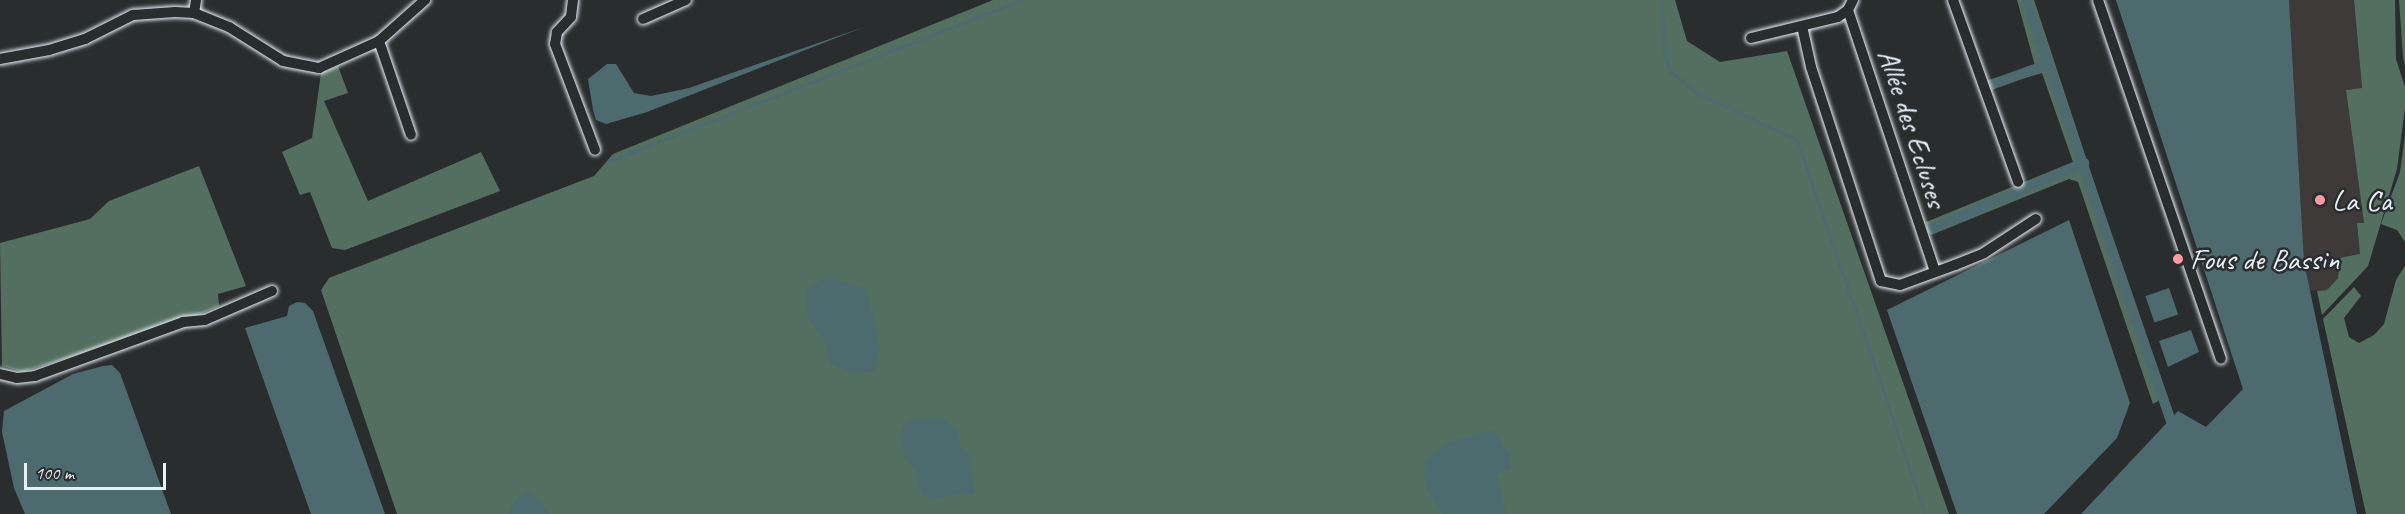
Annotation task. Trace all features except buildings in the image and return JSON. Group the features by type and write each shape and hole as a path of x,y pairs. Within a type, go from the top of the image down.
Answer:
{"street":[{"path":"194,14 196,0"},
{"path":"0,59 76,42 134,15 194,14 229,27 283,61 307,68 336,63 379,41 425,0"},
{"path":"573,0 571,17 557,32 555,44 595,150"},
{"path":"643,19 672,2 686,0"},
{"path":"1953,0 2018,182"},
{"path":"2098,0 2221,359"},
{"path":"1751,38 1839,17 1851,5"},
{"name":"Allée des Ecluses","path":"1851,5 1935,271"},
{"path":"1802,26 1811,67 1876,276 1892,285 1935,271 1984,253 2036,219"},
{"path":"379,41 411,135"},
{"path":"0,374 17,378 35,376 183,322 205,320 272,291"}],"shaded area":[{"path":"2289,0 2354,0 2362,89 2346,90 2364,223 2357,224 2360,254 2340,267 2338,278 2327,290 2310,291 2304,262"}],"green space":[{"path":"993,0 1675,0 1687,41 1720,62 1787,51 1949,514 397,514 321,290 329,278 594,176 613,154"},
{"path":"2017,0 2034,0 2165,397 2153,404 2078,182 2069,179 1931,235 1927,229 1926,222 2073,162 2042,73 1988,89 1985,81 2035,66"},
{"path":"2354,0 2395,0 2396,59 2405,87 2405,108 2397,169 2368,266 2322,315 2317,291 2327,290 2338,278 2340,258 2360,254 2357,223 2364,223 2346,90 2362,88"},
{"path":"2399,0 2405,0 2405,67 2403,57"},
{"path":"338,66 348,93 324,101 368,201 481,152 500,191 345,250 332,248 310,192 300,195 282,152 312,138 321,73"},
{"path":"2405,135 2405,242 2397,230 2381,224 2400,172"},
{"path":"199,166 246,286 218,294 219,306 194,317 23,372 2,366 0,243 90,219 109,201"},
{"path":"2405,266 2405,514 2366,514 2323,319 2354,287 2361,296 2344,318 2349,337 2359,343 2374,335 2384,324 2396,280"}],"water":[{"path":"2116,0 2289,0 2304,262 2357,514 2081,514 2178,411 2206,427 2243,389"},
{"path":"864,27 647,112 606,124 596,120 588,79 607,64 616,64 634,93 651,96 689,88"},
{"path":"2069,220 2130,403 2117,438 2044,514 1957,514 1887,310"},
{"path":"820,280 837,280 866,289 880,348 874,371 851,374 830,363 823,337 808,318 807,291"},
{"path":"2169,288 2178,314 2154,323 2145,296"},
{"path":"297,302 305,303 313,311 385,514 311,514 245,328 287,316 289,306"},
{"path":"2191,330 2199,352 2168,367 2159,341"},
{"path":"112,365 120,373 171,514 25,514 14,488 2,432 4,411 73,374"},
{"path":"942,418 958,433 961,447 969,455 975,494 958,494 931,500 921,494 916,468 905,460 901,433 904,426 913,419"},
{"path":"1494,430 1509,454 1511,468 1497,475 1506,514 1442,514 1426,487 1424,471 1429,457 1450,442"},
{"path":"529,491 550,514 508,514 517,499"}],"waterway":[{"path":"609,161 1022,0"},
{"path":"1661,0 1665,57 1671,72 1697,93 1797,140 1925,514"},
{"path":"2026,0 2172,425"},
{"path":"1988,86 2049,64"},
{"path":"1932,229 2084,163"}],"place":[{"name":"La Ca","path":"2320,200"},
{"name":"Fous de Bassin","path":"2178,259"}]}
